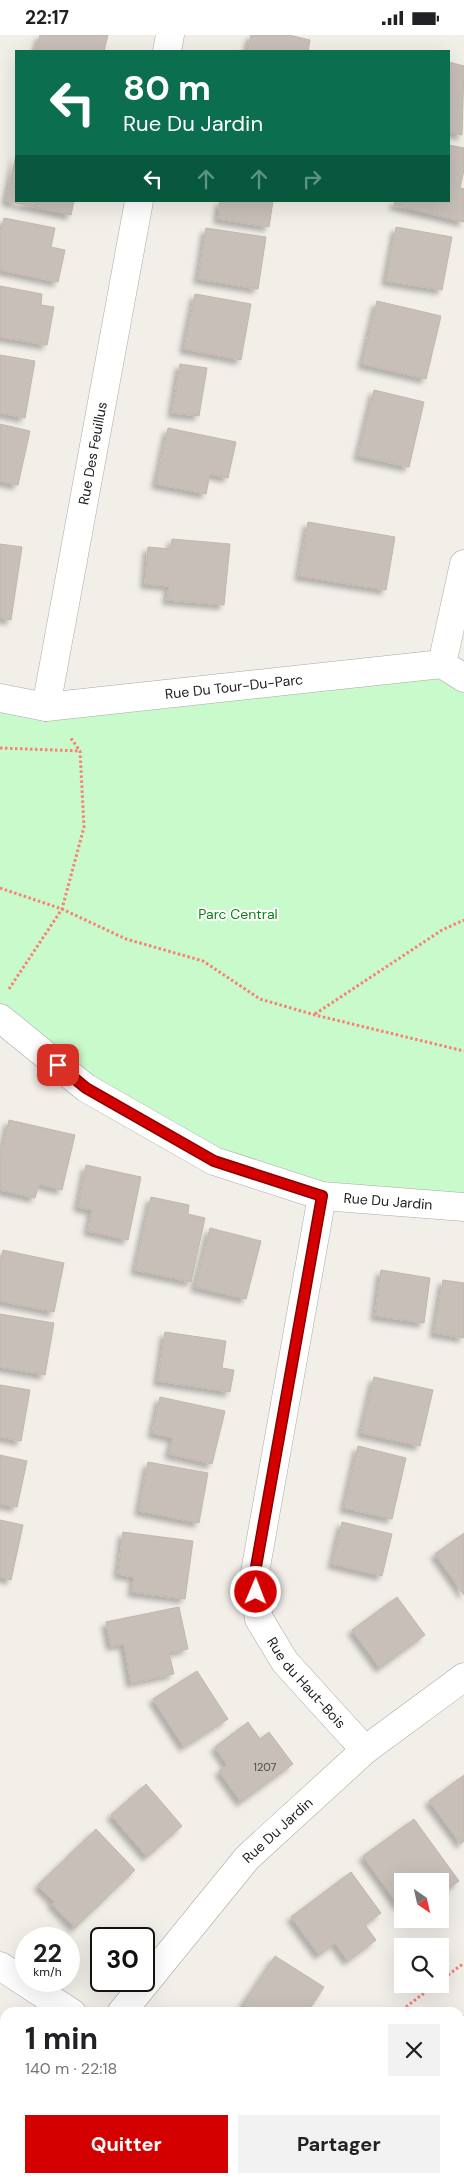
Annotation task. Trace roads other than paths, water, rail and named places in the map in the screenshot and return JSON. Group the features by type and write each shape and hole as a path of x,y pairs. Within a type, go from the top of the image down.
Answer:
{"street":[{"path":"167,50 170,35"},
{"name":"Rue Des Feuillus","path":"46,707 139,202"},
{"path":"453,671 464,564"},
{"name":"Rue Du Tour-Du-Parc","path":"0,698 46,707 453,671"},
{"name":"Rue Du Jardin","path":"3,1007 86,1088 206,1156 322,1196 464,1207"},
{"name":"Rue du Haut-Bois","path":"322,1196 254,1578 259,1619 285,1662 364,1750"},
{"name":"Rue Du Jardin","path":"126,2007 247,1858 364,1750 464,1677"},
{"path":"0,1966 63,2007"}],"park label":[{"name":"Parc Central","path":"238,914"}]}
